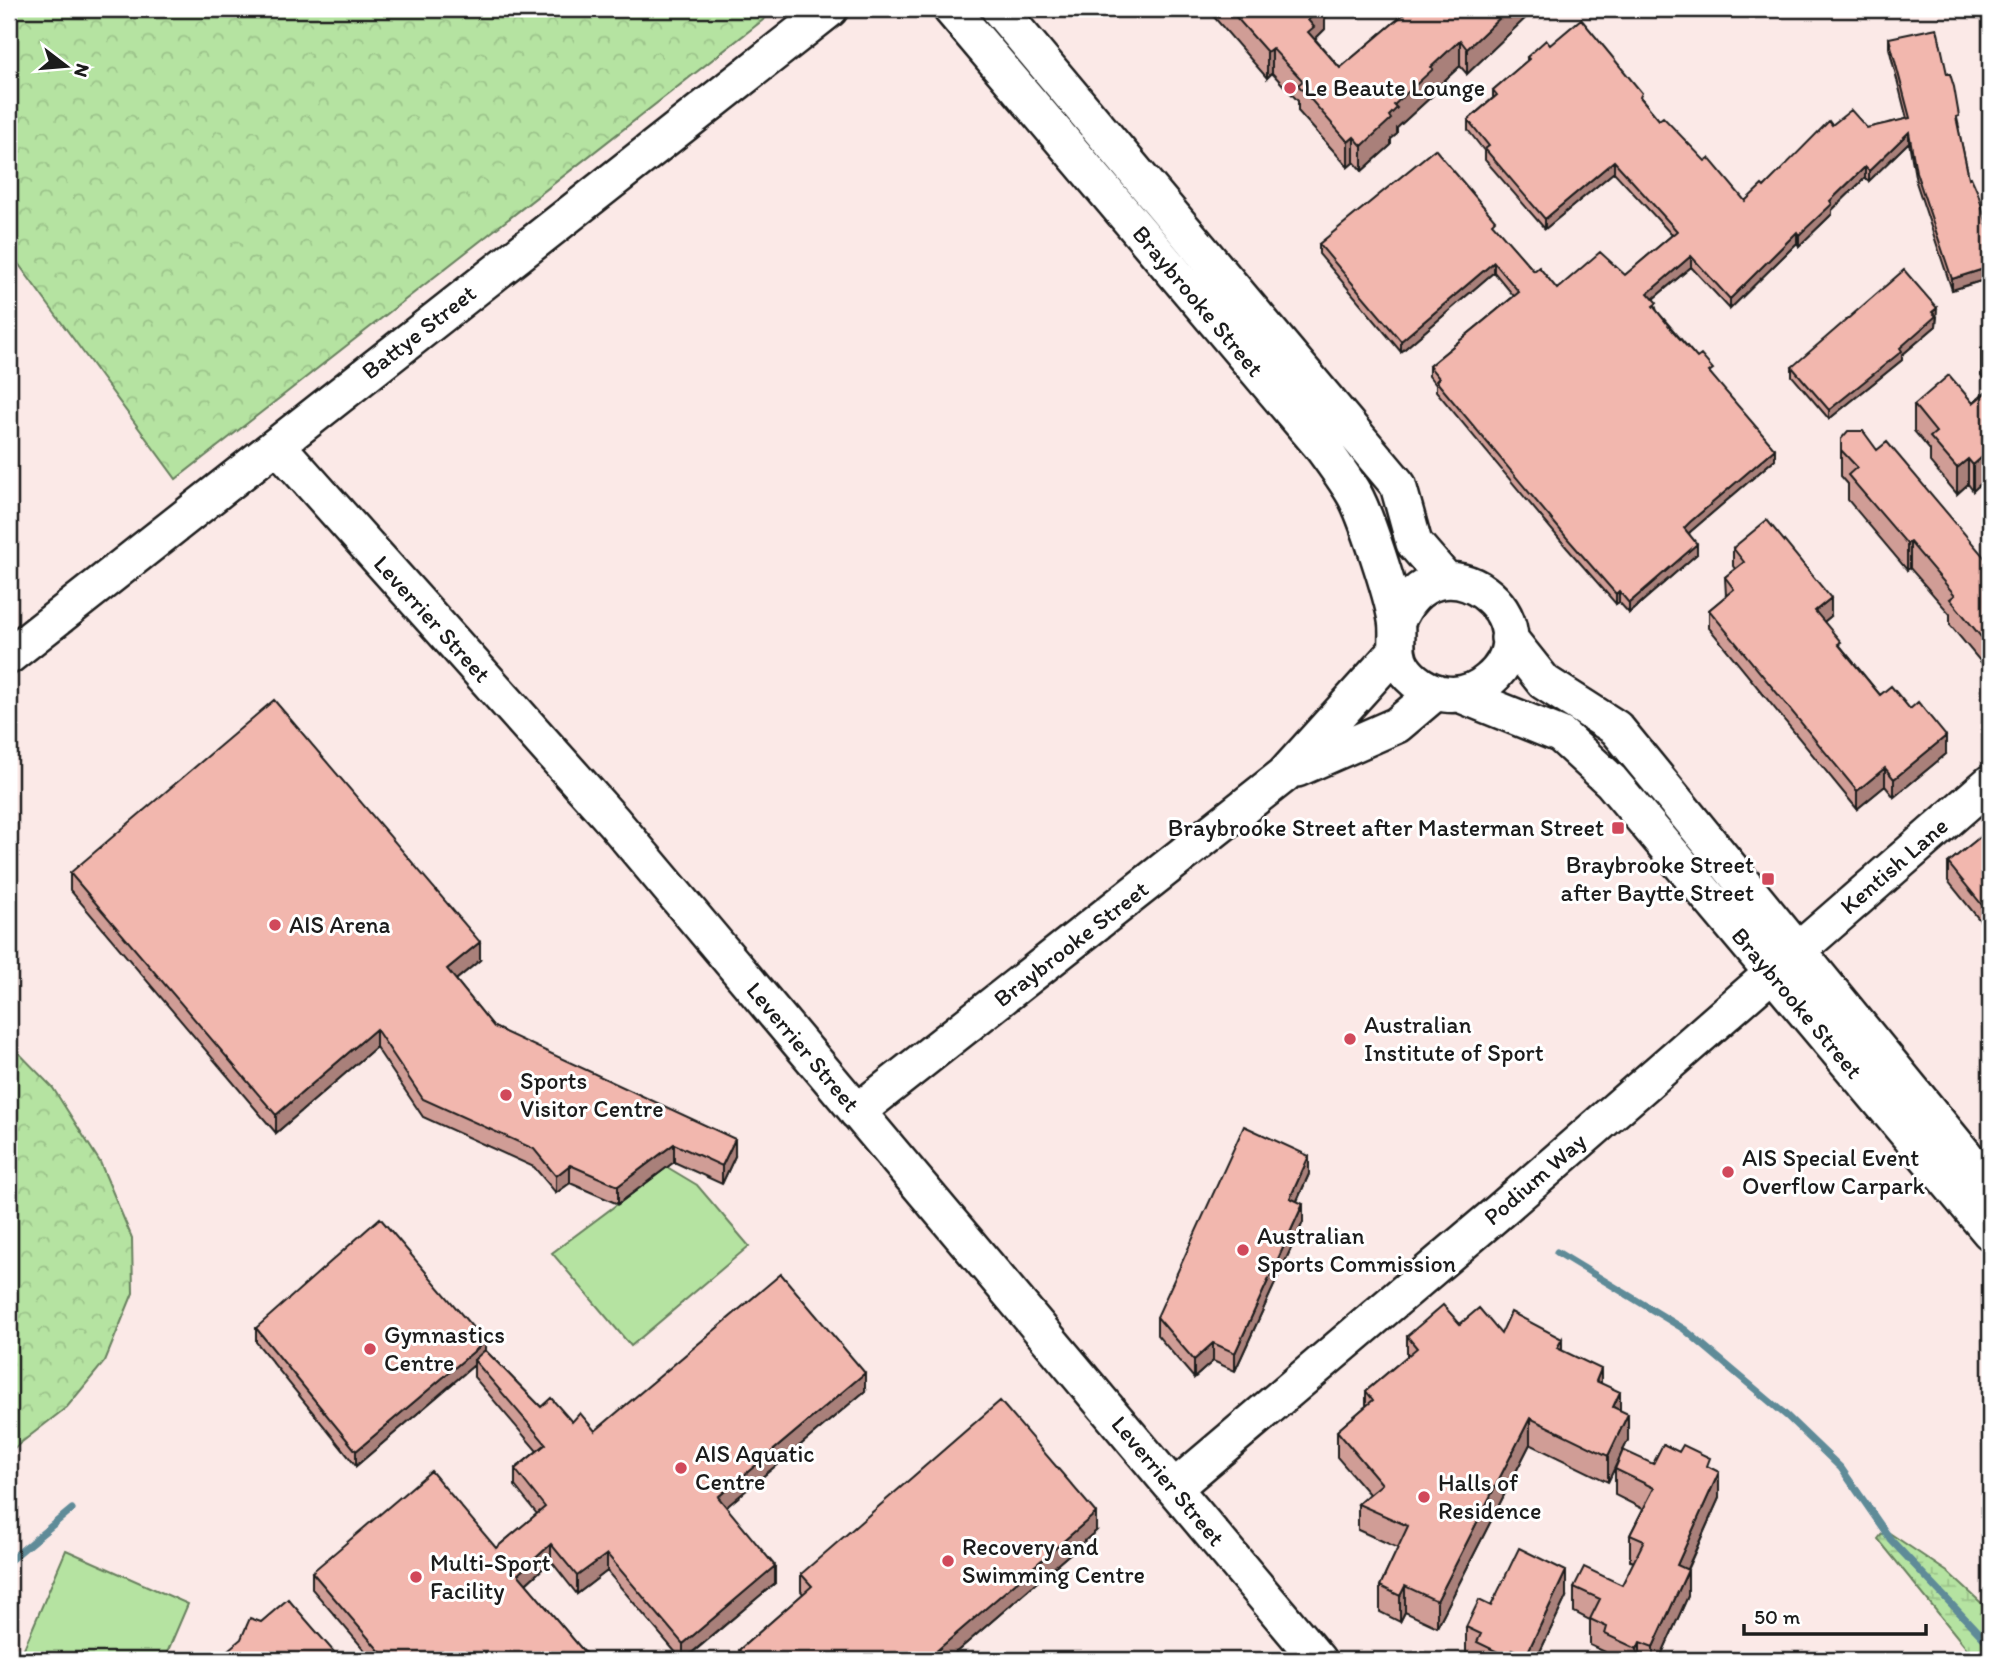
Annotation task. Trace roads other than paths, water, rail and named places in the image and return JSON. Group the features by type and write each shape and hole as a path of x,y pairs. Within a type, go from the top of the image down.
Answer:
{"street":[{"name":"Battye Street","path":"10,652 830,9"},
{"name":"Braybrooke Street","path":"951,9 1335,435 1398,485 1414,543 1446,580"},
{"name":"Braybrooke Street","path":"858,1112 1284,775 1397,636 1335,435 999,9"},
{"name":"Leverrier Street","path":"277,444 622,831 1318,1660"},
{"path":"1446,580 1460,580 1485,590 1503,611 1509,638 1507,652 1494,676 1484,685 1447,693 1411,677 1397,636 1410,598 1420,589 1446,580"},
{"name":"Braybrooke Street","path":"1509,638 1544,682 1615,728 1990,1186"},
{"name":"Braybrooke Street","path":"1284,775 1397,725 1447,693 1561,735 1611,781 1990,1232"},
{"name":"Kentish Lane","path":"1798,949 1990,783"},
{"name":"Podium Way","path":"1174,1488 1494,1216 1798,949"}],"waterway":[{"path":"1557,1252 1684,1329 1787,1416 1841,1468 1891,1540 1990,1645"},
{"path":"9,1561 72,1509"}],"place":[{"name":"Le Beaute Lounge","path":"1290,88"},
{"name":"Braybrooke Street after Masterman Street","path":"1618,828"},
{"name":"Braybrooke Street after Baytte Street","path":"1768,879"},
{"name":"AIS Arena","path":"275,925"},
{"name":"Australian Institute of Sport","path":"1350,1039"},
{"name":"Sports Visitor Centre","path":"506,1095"},
{"name":"AIS Special Event Overflow Carpark","path":"1728,1172"},
{"name":"Australian Sports Commission","path":"1243,1250"},
{"name":"Gymnastics Centre","path":"370,1349"},
{"name":"AIS Aquatic Centre","path":"681,1468"},
{"name":"Halls of Residence","path":"1424,1497"},
{"name":"Recovery and Swimming Centre","path":"948,1561"},
{"name":"Multi-Sport Facility","path":"416,1577"}]}
